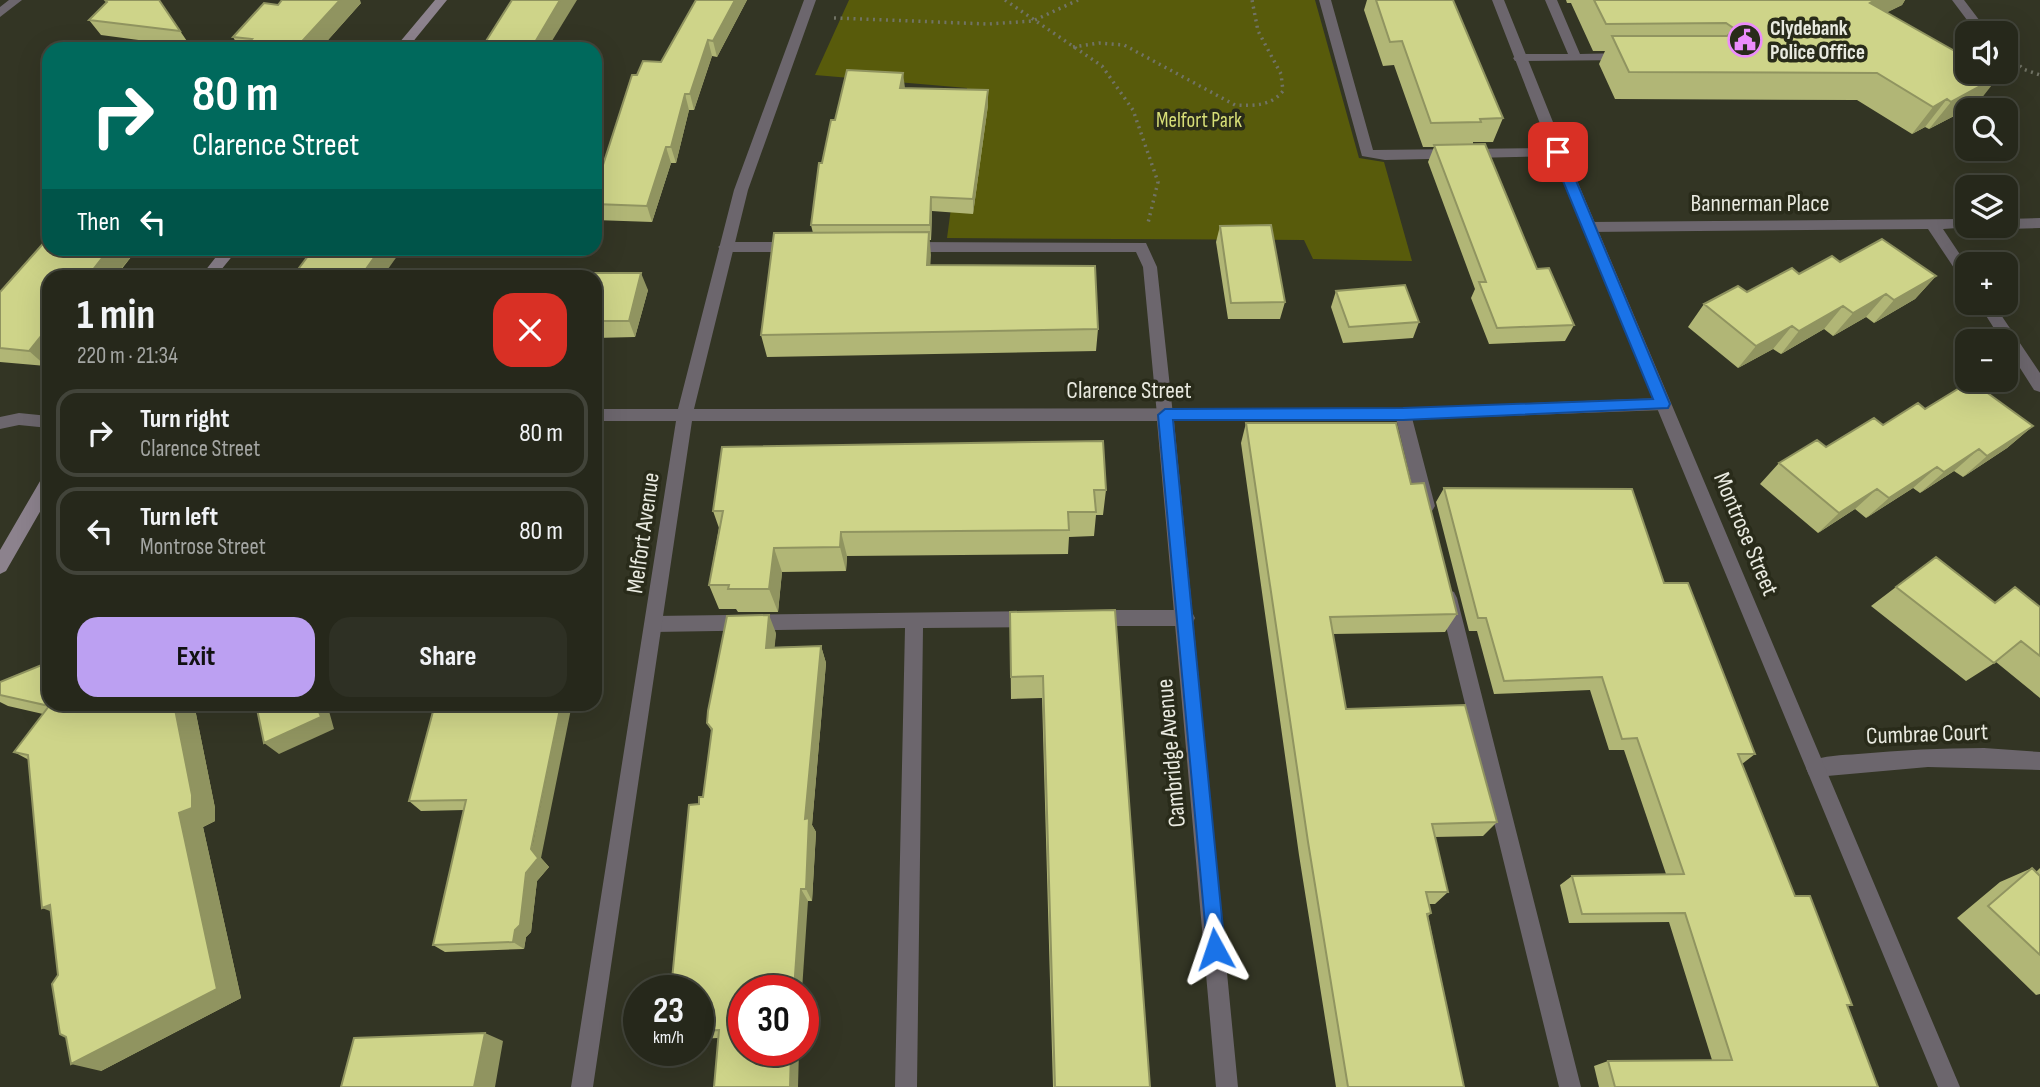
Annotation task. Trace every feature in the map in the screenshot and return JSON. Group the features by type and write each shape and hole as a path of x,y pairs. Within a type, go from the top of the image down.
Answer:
{"main road":[{"path":"406,42 441,0"},
{"path":"213,270 225,256"},
{"path":"0,566 42,493"}],"street":[{"path":"0,13 16,0"},
{"path":"1325,0 1367,153 1385,156 1558,152"},
{"name":"Montrose Street","path":"1499,0 1519,58 1949,1087"},
{"path":"1551,0 1576,58"},
{"path":"1958,0 1974,21"},
{"name":"Melfort Avenue","path":"582,1087 685,414 741,190 806,8"},
{"path":"1519,58 1643,57"},
{"path":"2018,224 2040,223"},
{"path":"1932,224 1955,258"},
{"name":"Bannerman Place","path":"1589,227 1955,224"},
{"path":"725,247 808,247"},
{"path":"892,247 1141,247"},
{"name":"Cambridge Avenue","path":"1141,247 1150,267 1186,618 1227,1087"},
{"path":"1992,315 2040,386"},
{"name":"Clarence Street","path":"602,415 1403,414 1663,404"},
{"path":"1403,414 1430,522"},
{"path":"0,423 19,419 42,421"},
{"path":"1443,576 1570,1087"},
{"path":"1077,619 1186,618"},
{"path":"654,624 1050,619"},
{"path":"905,1087 914,620"},
{"name":"Cumbrae Court","path":"1816,768 1852,763 1987,756 2040,761"}],"path":[{"path":"1005,0 1102,66 1133,110 1158,182 1141,247"},
{"path":"806,8 988,24 1033,21 1078,0"},
{"path":"1073,47 1099,43 1124,45 1235,105 1252,106 1275,101 1283,91 1281,75 1258,31 1252,0"},
{"path":"2018,64 2023,69 2040,75"}],"green space":[{"name":"Melfort Park","path":"849,0 1315,0 1359,158 1384,162 1412,261 1313,259 1304,240 947,238 967,88 815,75"}],"building":[{"path":"105,0 159,0 180,31 89,20 107,2"},
{"path":"282,0 340,0 301,42 249,42 252,39 233,37 264,3 278,5"},
{"path":"512,0 560,0 535,42 485,42"},
{"path":"696,0 735,0 713,41 708,40 690,94 685,94 671,147 666,147 647,206 602,204 602,168 632,75 637,75 643,61 661,62"},
{"path":"1376,0 1453,0 1503,118 1480,119 1481,122 1431,123 1402,41 1390,42"},
{"path":"1594,0 1875,0 1870,3 1955,51 1955,84 1984,84 1951,102 1947,99 1933,107 1877,73 1629,72 1612,36 1727,36 1735,29 1726,23 1606,24"},
{"path":"847,70 903,73 900,88 988,90 973,199 931,197 930,225 811,225 819,163 822,163 831,120 835,120"},
{"path":"1485,144 1537,269 1549,268 1574,325 1497,328 1479,282 1486,282 1434,145"},
{"path":"1271,225 1285,302 1231,303 1220,226"},
{"path":"929,232 927,265 1095,266 1098,329 761,335 774,233"},
{"path":"1882,239 1936,276 1894,300 1886,294 1853,313 1843,306 1799,331 1792,326 1756,346 1704,304 1738,286 1747,292 1792,268 1799,274 1832,256 1840,262"},
{"path":"42,245 42,256 104,256 93,270 42,270 42,335 29,351 0,348 0,292"},
{"path":"308,256 375,256 365,270 298,270"},
{"path":"602,273 641,273 629,321 602,321"},
{"path":"1405,285 1419,322 1349,327 1336,291"},
{"path":"1955,391 1986,392 2033,426 1987,456 1979,449 1944,472 1937,467 1889,498 1877,489 1839,513 1779,463 1817,440 1826,447 1874,418 1883,425 1918,403 1925,409"},
{"path":"1246,423 1396,423 1411,484 1424,483 1457,614 1330,617 1346,709 1465,705 1497,822 1432,824 1448,892 1426,892 1431,913 1427,914 1464,1087 1348,1087 1308,842"},
{"path":"1103,441 1106,490 1094,490 1096,512 1068,512 1069,530 841,532 840,547 774,548 769,589 728,589 729,585 709,585 723,511 713,511 722,447"},
{"path":"1444,488 1632,489 1664,583 1688,583 1755,754 1738,754 1795,896 1810,896 1852,1005 1847,1005 1878,1087 1615,1087 1608,1061 1732,1060 1685,913 1582,914 1572,876 1684,874 1637,738 1622,739 1602,677 1504,681 1486,618 1478,618"},
{"path":"1936,557 1995,603 2015,587 2040,607 2040,656 2021,641 1994,663 1896,587"},
{"path":"1115,610 1150,1087 1055,1087 1043,676 1011,677 1010,612"},
{"path":"769,615 766,648 821,646 805,819 809,818 806,889 801,889 795,975 728,975 728,1066 791,1066 790,1087 714,1087 719,1030 714,1030 714,975 672,975 689,805 699,804 699,797 703,797 712,729 707,723 708,711 727,616"},
{"path":"42,665 42,704 0,695 0,682"},
{"path":"45,711 175,711 192,795 192,808 179,813 217,989 71,1064 66,1037 60,1034 52,984 58,975 50,905 42,908 28,755 14,752"},
{"path":"257,711 319,711 321,717 264,743"},
{"path":"433,711 560,711 531,849 538,858 526,873 520,925 515,930 513,942 433,945 466,800 409,801"},
{"path":"2032,868 2040,876 2040,955 1988,906"},
{"path":"485,1033 474,1087 341,1087 354,1038"}],"place":[{"name":"Clydebank Police Office","path":"1745,40"}],"route":[{"path":"1215,949 1165,415 1403,414 1663,404 1558,152"}]}
